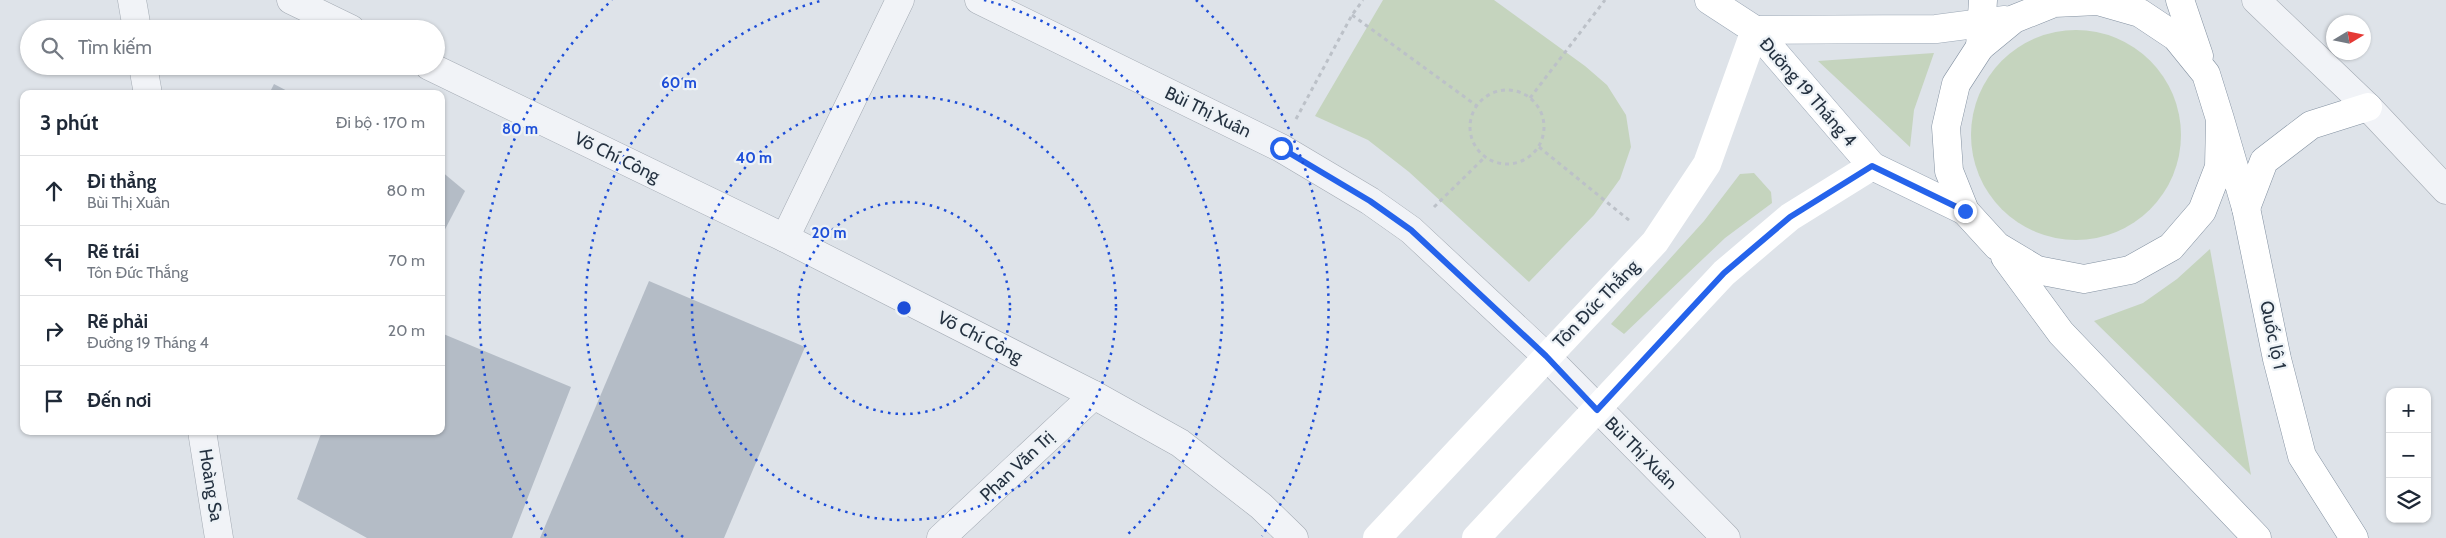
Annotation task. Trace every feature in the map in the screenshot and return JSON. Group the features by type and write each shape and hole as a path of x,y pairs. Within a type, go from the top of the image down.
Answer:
{"main road":[{"name":"Đường 19 Tháng 4","path":"1709,0 1755,30 1872,166 1965,211"},
{"name":"Quốc lộ 1","path":"2180,0 2206,74 2246,208 2277,359 2302,456 2354,538"},
{"path":"2206,74 2176,37 2140,13 2098,1 2054,3 2014,19 1982,24 1956,84 1946,127 1949,171 1965,211 1997,246 2061,333 2257,538"},
{"name":"Đường 19 Tháng 4","path":"1755,30 1936,29 1982,24"},
{"name":"Tôn Đức Thắng","path":"1377,538 1655,242 1707,164 1755,30"},
{"path":"2246,208 2264,161 2311,125 2368,107"},
{"path":"1997,246 2037,270 2084,279 2130,270 2171,247 2202,211 2219,167 2220,119"},
{"path":"1476,538 1724,273 1790,217 1872,166"}],"street":[{"path":"132,0 135,20"},
{"path":"291,0 332,20"},
{"path":"785,238 900,0"},
{"name":"Bùi Thị Xuân","path":"979,0 1281,148 1370,201 1411,230 1546,356 1597,410 1726,538"},
{"path":"2256,0 2368,107 2446,190"},
{"name":"Võ Chí Công","path":"445,74 785,238 1094,395 1180,443 1261,506 1294,538"},
{"path":"145,75 147,90"},
{"name":"Phan Văn Trị","path":"941,538 1094,395"},
{"name":"Hoàng Sa","path":"203,435 219,538"}],"path":[{"path":"1281,148 1352,15 1363,0"},
{"path":"1530,98 1605,0"},
{"path":"1352,15 1477,106"},
{"path":"1512,90 1530,98 1538,107 1544,122 1544,135 1539,147 1531,156 1520,162 1507,165 1485,157 1472,140 1472,120 1477,106 1486,96 1499,91 1512,90"},
{"path":"1539,147 1655,242"},
{"path":"1411,230 1485,157"}],"green space":[{"path":"1383,0 1494,0 1585,66 1607,85 1626,115 1631,147 1620,179 1594,215 1529,282 1409,172 1368,140 1315,116"},
{"path":"2076,30 2096,32 2116,38 2134,48 2150,61 2163,77 2173,95 2179,115 2181,135 2179,155 2173,175 2163,193 2150,209 2134,222 2116,232 2096,238 2076,240 2056,238 2036,232 2018,222 2002,209 1989,193 1979,175 1973,155 1971,135 1973,115 1979,95 1989,77 2002,61 2018,48 2036,38 2056,32"},
{"path":"1934,53 1914,110 1910,147 1818,61"},
{"path":"1754,173 1771,192 1772,203 1725,238 1624,334 1611,324 1704,221 1740,174"},
{"path":"2210,249 2251,475 2094,321 2143,303 2177,279"}],"building":[{"path":"274,84 285,90 271,90"},
{"path":"445,174 465,191 445,229"},
{"path":"649,281 805,347 724,538 540,538"},
{"path":"445,335 571,387 512,538 367,538 297,499 321,435 445,435"}],"route":[{"path":"1281,148 1370,201 1411,230 1546,356 1597,410 1724,273 1790,217 1872,166 1965,211"}]}
